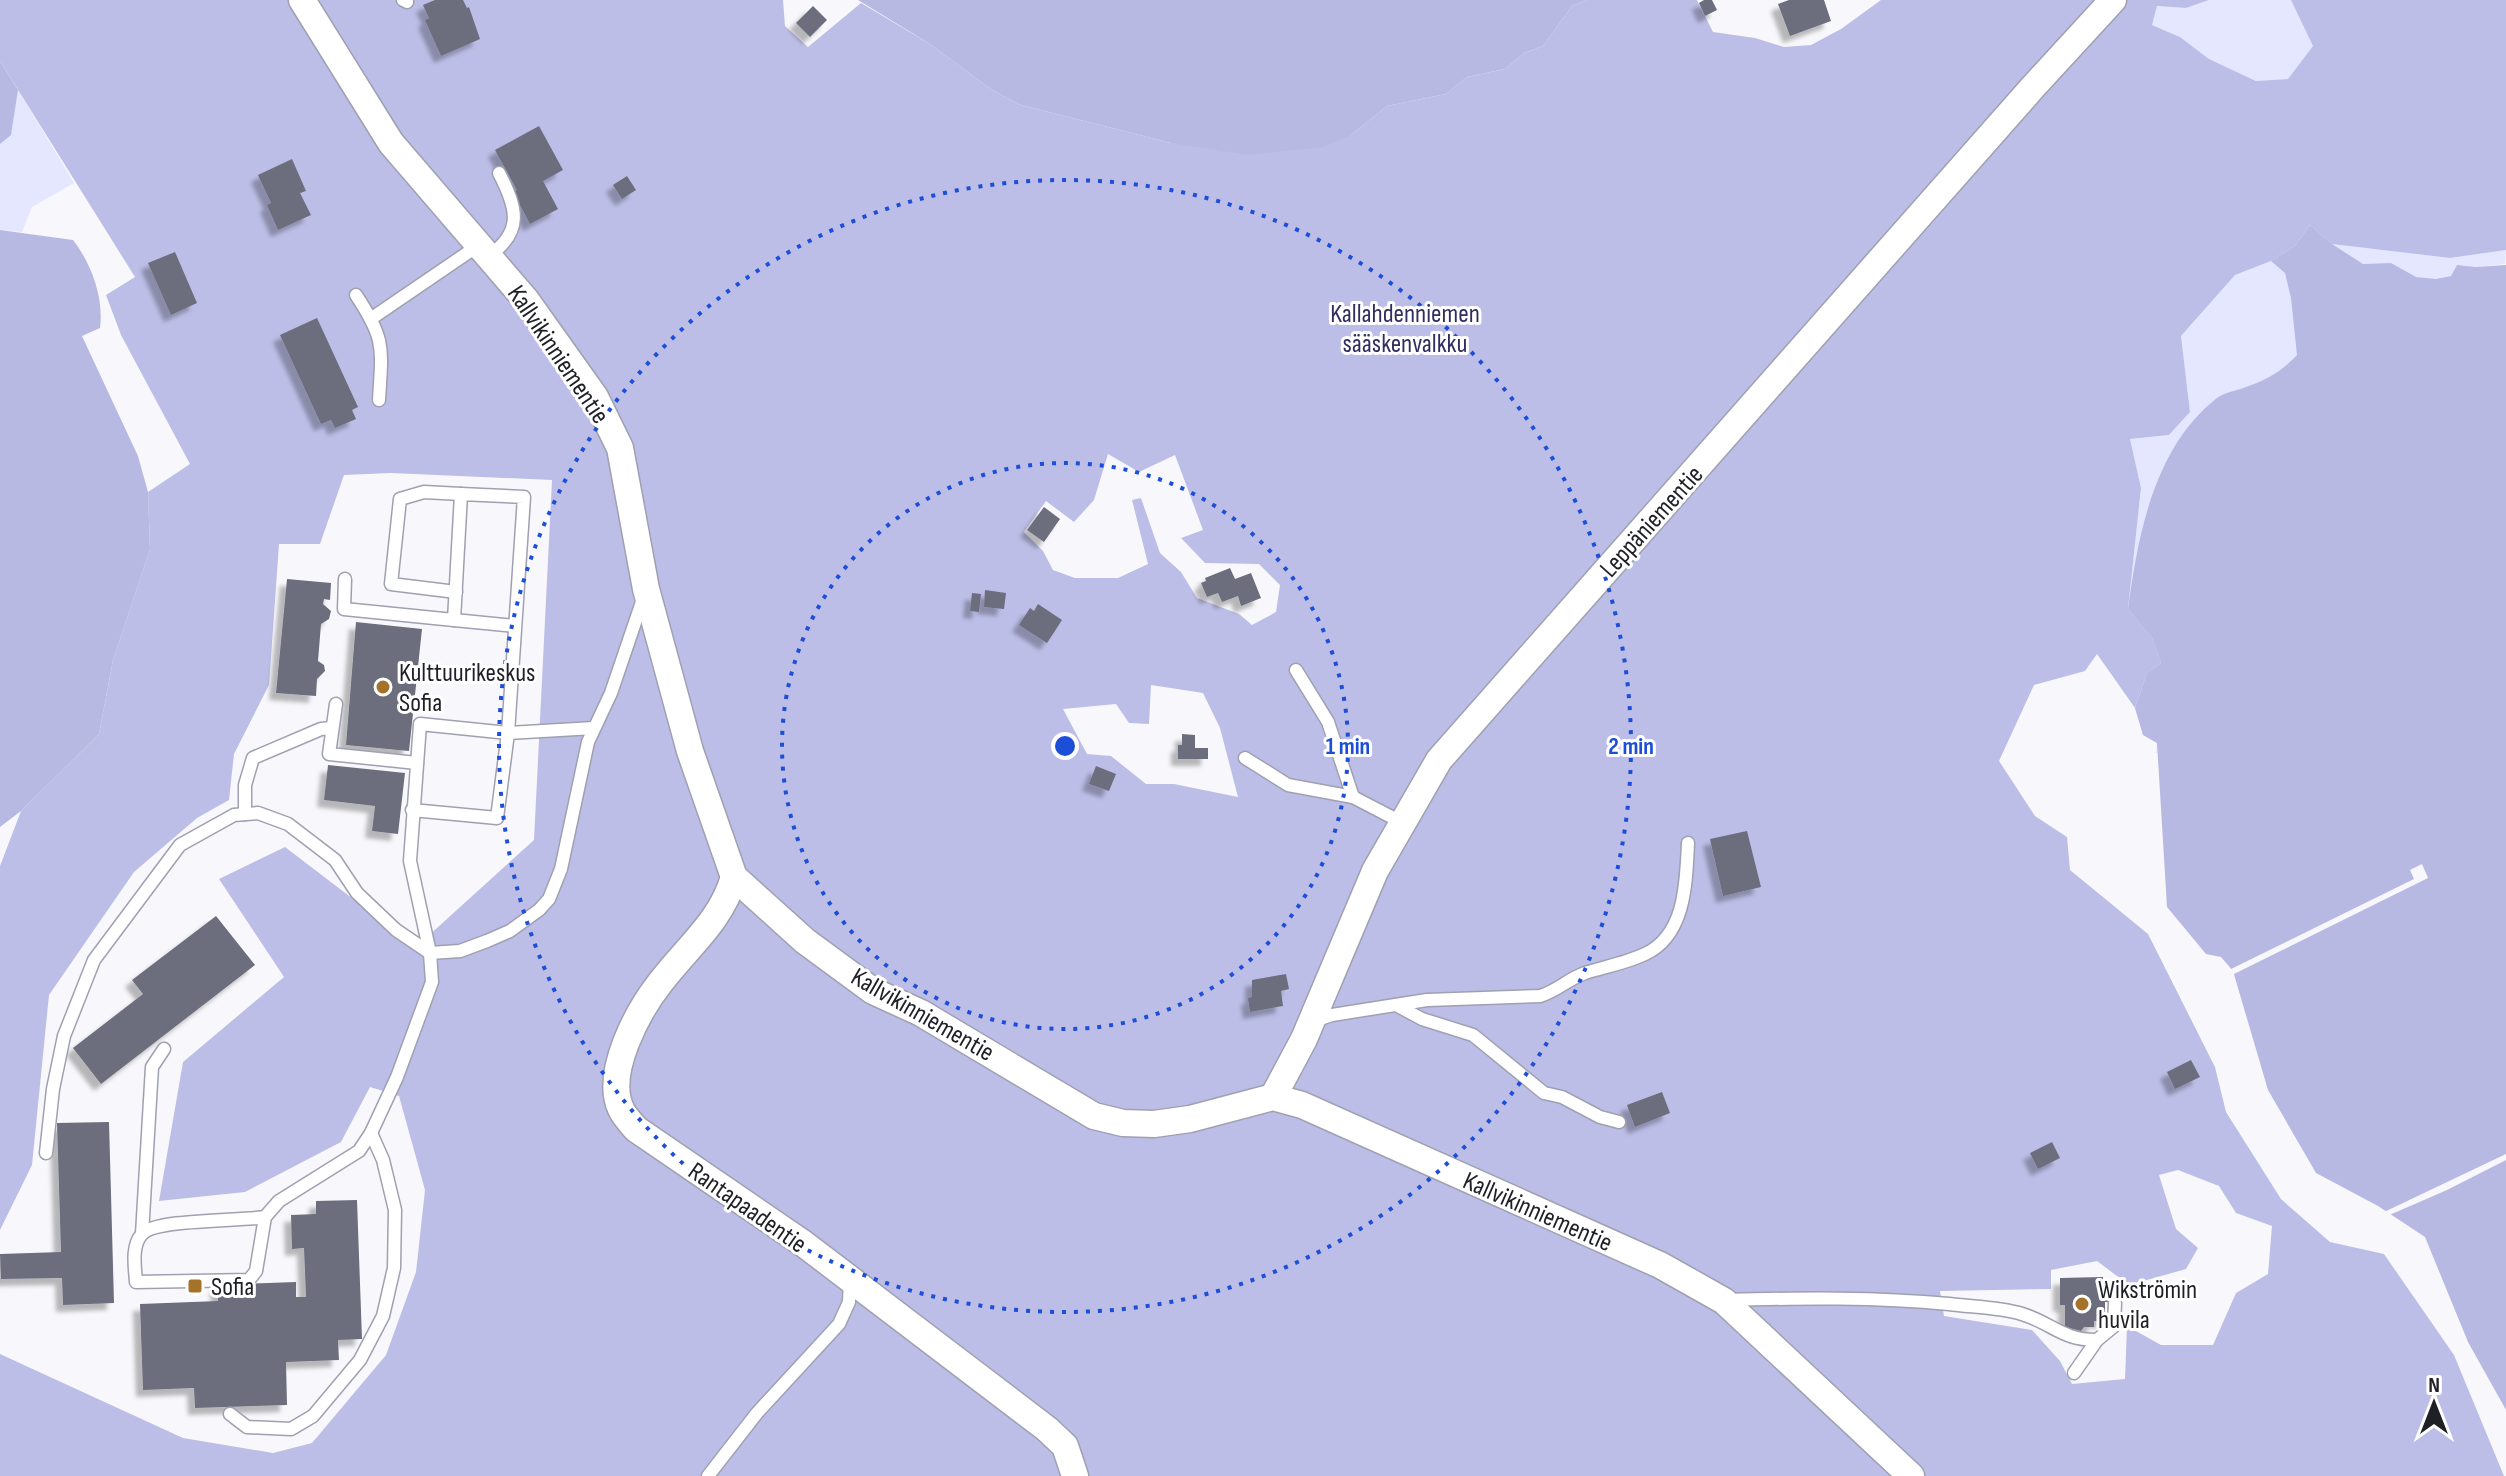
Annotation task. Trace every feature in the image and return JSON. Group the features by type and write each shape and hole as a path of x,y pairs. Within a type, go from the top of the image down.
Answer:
{"street":[{"name":"Kallvikinniementie","path":"302,0 391,143 526,300 595,397 620,448 646,589 690,751 734,877 805,941 873,991 921,1013 1094,1116 1123,1123 1154,1124 1190,1119 1273,1097 1302,1105 1660,1265 1724,1301 1911,1476"},
{"name":"Leppäniementie","path":"1273,1097 1311,1022 1375,871 1439,760 2113,0"},
{"name":"Rantapaadentie","path":"734,877 728,899 705,932 659,984 631,1032 619,1059 616,1085 620,1108 636,1129 804,1244 1047,1429 1065,1446 1075,1476"}],"lane":[{"path":"372,318 484,250 509,239 514,227 513,215 499,173"},
{"path":"356,295 372,318 380,338 379,400"},
{"path":"412,810 497,818 508,733 524,497 424,492 400,499 391,584 456,592"},
{"path":"454,620 461,494"},
{"path":"345,579 344,609 515,626"},
{"path":"46,1153 53,1089 64,1036 94,960 180,845 234,815 258,813 288,824 335,860 357,893 396,930 430,953 460,951 498,936 519,924 549,899 561,869 588,742 611,693 646,589"},
{"path":"1296,670 1328,722 1353,797"},
{"path":"336,704 329,754 417,763"},
{"path":"265,1217 239,1221 182,1222 150,1228 142,1234 135,1247 136,1282 249,1280 256,1271 265,1217 279,1201 359,1151 371,1133 397,1077 432,982 430,953 410,861 420,724 508,733 594,728"},
{"path":"245,814 245,785 253,758 321,729 332,728"},
{"path":"1245,758 1288,785 1353,797 1403,823"},
{"path":"1311,1022 1332,1015 1455,998 1540,996 1553,993 1575,977 1647,953 1669,936 1680,912 1686,885 1688,843"},
{"path":"1396,1005 1422,1019 1473,1035 1544,1093 1562,1097 1600,1117 1619,1122"},
{"path":"142,1234 152,1067 164,1049"},
{"path":"230,1414 247,1427 291,1429 313,1416 360,1360 383,1316 394,1268 395,1210 383,1160 371,1133"},
{"path":"708,1476 757,1413 839,1324 849,1302 850,1279"},
{"path":"1724,1301 1816,1297 1895,1299 2023,1314 2076,1340 2097,1340"},
{"path":"2074,1373 2097,1340 2114,1326 2115,1303"}],"shaded area":[{"path":"858,0 1587,0 1572,6 1543,46 1524,53 1505,69 1467,77 1446,94 1387,106 1351,135 1323,147 1248,155 1171,143 1021,105 992,90 930,44"},
{"path":"2209,0 2291,0 2314,46 2288,79 2256,81 2209,59 2180,37 2152,25 2157,6 2186,8"},
{"path":"0,61 18,90 11,135 0,144"},
{"path":"18,90 74,183 32,207 22,232 0,230 0,144 11,134"},
{"path":"2310,225 2333,244 2450,258 2506,250 2505,264 2475,267 2217,753 2156,753 2157,743 2143,735 2135,708 2147,673 2128,609 2141,488 2130,439 2169,435 2190,412 2181,336 2235,275 2271,261 2295,246"},
{"path":"2310,225 2363,264 2391,263 2416,277 2436,279 2451,276 2457,265 2506,265 2506,1410 2468,1342 2425,1237 2378,1206 2316,1173 2268,1090 2233,971 2221,957 2206,954 2167,907 2157,743 2143,735 2135,708 2147,673 2161,663 2152,638 2128,609 2137,552 2164,467 2195,418 2220,396 2267,378 2297,355 2285,273 2271,261 2295,246"},
{"path":"0,230 73,240 91,270 100,304 100,328 82,336 138,456 148,492 150,549 113,660 99,734 21,811 0,827"}],"green space":[{"name":"Kallahdenniemen sääskenvalkku","path":"0,0 783,0 785,26 808,47 861,3 930,44 992,90 1021,105 1171,143 1351,135 1387,106 1446,94 1467,77 1505,69 1524,53 1543,46 1572,6 1587,0 1697,0 1713,32 1755,38 1784,47 1811,45 1841,29 1881,0 2209,0 2186,8 2157,6 2152,25 2180,37 2209,59 2256,81 2288,79 2313,46 2291,0 2506,0 2506,250 2450,258 2332,244 2310,225 2295,246 2271,261 2235,275 2181,336 2190,412 2169,435 2130,439 2141,488 2128,609 2152,638 2161,663 2147,673 2135,708 2097,654 2085,671 2034,685 1999,761 2035,816 2067,837 2070,870 2148,934 2215,1067 2226,1112 2281,1199 2330,1242 2384,1254 2454,1355 2504,1476 0,1476 0,1354 183,1438 273,1453 312,1443 386,1355 416,1272 425,1190 399,1096 370,1087 341,1142 245,1192 159,1201 183,1062 284,977 219,879 285,847 416,947 534,840 552,480 391,473 344,475 320,544 279,544 269,685 234,754 229,800 197,818 134,872 49,995 32,1165 0,1230 0,866 21,811 99,734 113,660 150,549 148,492 190,464 121,335 106,295 135,277 0,61","holes":["1108,454 1139,472 1175,455 1203,530 1181,538 1205,563 1259,564 1280,585 1276,612 1252,625 1239,614 1197,598 1181,572 1160,553 1141,498 1132,500 1148,564 1118,578 1075,578 1053,570 1043,551 1024,532 1046,501 1074,522 1094,500","1151,685 1203,693 1220,728 1238,797 1174,784 1146,784 1111,756 1087,754 1063,709 1116,704 1129,723 1149,724","2178,1170 2219,1186 2236,1213 2272,1226 2268,1274 2236,1293 2213,1345 2161,1345 2127,1326 2125,1379 2072,1384 2060,1361 2032,1330 1944,1316 1940,1291 2051,1289 2051,1270 2097,1261 2129,1285 2186,1269 2198,1248 2176,1229 2159,1175"]}],"pier":[{"path":"2422,864 2428,878 2230,976 2227,971 2414,879 2410,870"},
{"path":"2506,1154 2506,1160 2447,1190 2387,1216 2382,1213"}],"building":[{"path":"435,0 463,0 469,7 480,39 441,56 425,20 429,18 423,5"},
{"path":"1712,0 1717,10 1705,16 1699,3"},
{"path":"1789,0 1824,0 1831,21 1790,36 1778,4"},
{"path":"813,6 827,20 810,37 796,23"},
{"path":"539,126 563,170 543,181 558,209 530,224 513,192 517,190 495,150"},
{"path":"292,159 306,191 300,193 311,215 278,230 267,205 271,203 258,175"},
{"path":"627,176 636,190 622,199 613,185"},
{"path":"175,252 197,303 171,315 148,263"},
{"path":"317,318 358,407 352,410 356,419 335,428 331,420 321,424 280,335"},
{"path":"1044,507 1060,519 1044,542 1027,530"},
{"path":"1230,568 1235,579 1251,573 1261,598 1241,606 1238,596 1222,602 1218,593 1207,597 1201,583 1206,581 1205,578"},
{"name":"Kulttuurikeskus Sofia","path":"287,579 331,583 330,600 324,599 323,604 331,611 329,619 321,624 318,661 324,665 325,671 317,679 316,696 276,693"},
{"path":"985,590 1006,593 1004,609 984,607"},
{"path":"972,593 981,594 979,612 970,611"},
{"path":"1038,604 1062,620 1047,643 1019,625 1030,608 1034,611"},
{"name":"Kulttuurikeskus Sofia","path":"356,622 422,629 409,751 346,745"},
{"path":"1182,734 1195,735 1195,748 1208,748 1208,759 1178,759"},
{"path":"328,765 405,773 398,834 372,831 375,806 324,800"},
{"path":"1096,766 1116,774 1109,791 1089,784"},
{"path":"1747,831 1761,887 1723,896 1710,839"},
{"path":"216,916 255,965 101,1084 73,1048 143,994 132,980"},
{"path":"1286,974 1289,989 1281,991 1283,1006 1250,1012 1248,998 1252,997 1252,980"},
{"path":"2191,1060 2200,1077 2175,1089 2167,1072"},
{"path":"1662,1092 1670,1113 1635,1127 1627,1105"},
{"path":"109,1122 114,1303 63,1305 62,1278 1,1279 0,1254 61,1252 57,1123"},
{"path":"2052,1142 2060,1158 2038,1169 2030,1153"},
{"path":"357,1200 362,1339 338,1340 339,1360 286,1362 287,1405 195,1408 194,1388 143,1390 140,1304 218,1301 217,1285 296,1282 296,1297 306,1297 304,1248 292,1249 291,1215 316,1214 316,1201"},
{"name":"Wikströmin huvila","path":"2103,1277 2103,1287 2109,1287 2105,1321 2094,1321 2094,1327 2084,1327 2081,1331 2065,1327 2065,1305 2060,1305 2060,1278"}],"place":[{"name":"Kulttuurikeskus Sofia","path":"383,687"},
{"name":"Sofia","path":"195,1286"},
{"name":"Wikströmin huvila","path":"2082,1304"}]}
